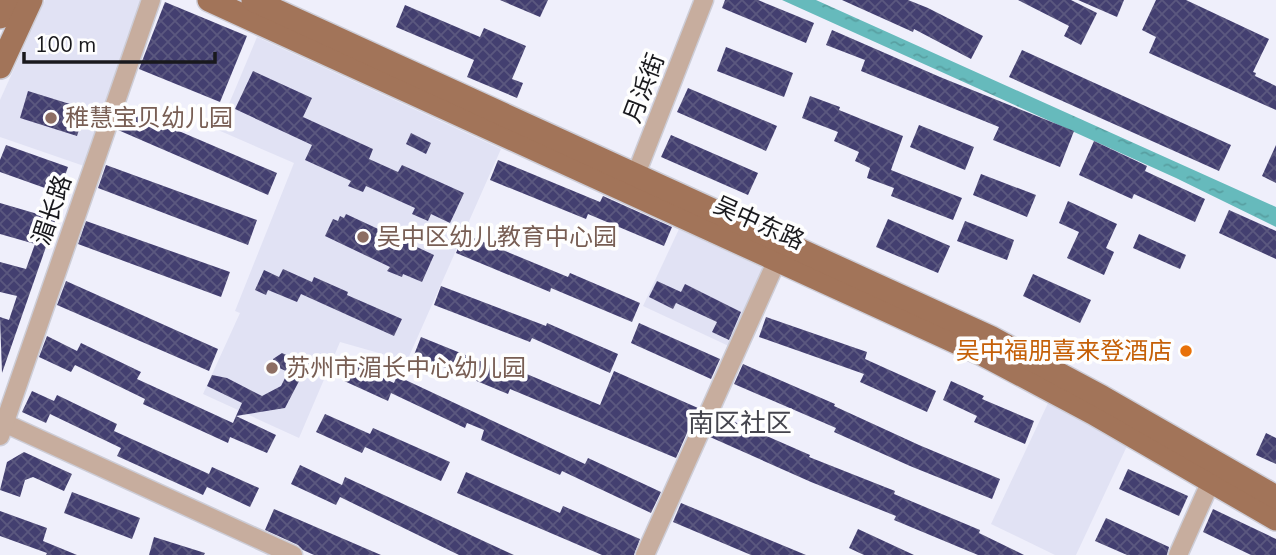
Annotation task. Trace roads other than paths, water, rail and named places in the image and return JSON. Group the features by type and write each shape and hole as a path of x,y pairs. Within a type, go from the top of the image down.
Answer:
{"main road":[{"path":"0,18 8,0"},
{"path":"0,67 31,0"},
{"name":"吴中东路","path":"209,0 1000,342 1123,408 1276,497"},
{"name":"吴中东路","path":"253,0 632,185 777,260 1001,364 1081,406 1276,519"}],"street":[{"name":"湄长路","path":"1,426 151,0"},
{"name":"月浜街","path":"632,185 704,0"},
{"path":"645,555 777,260"},
{"path":"1,426 293,555"},
{"path":"1178,555 1211,481"}],"water":[{"path":"782,0 816,0 1276,207 1276,227 1176,178"}],"place":[{"name":"稚慧宝贝幼儿园","path":"51,118"},
{"name":"吴中区幼儿教育中心园","path":"363,237"},
{"name":"吴中福朋喜来登酒店","path":"1186,351"},
{"name":"苏州市湄长中心幼儿园","path":"272,368"}],"district":[{"name":"南区社区","path":"740,423"}]}
